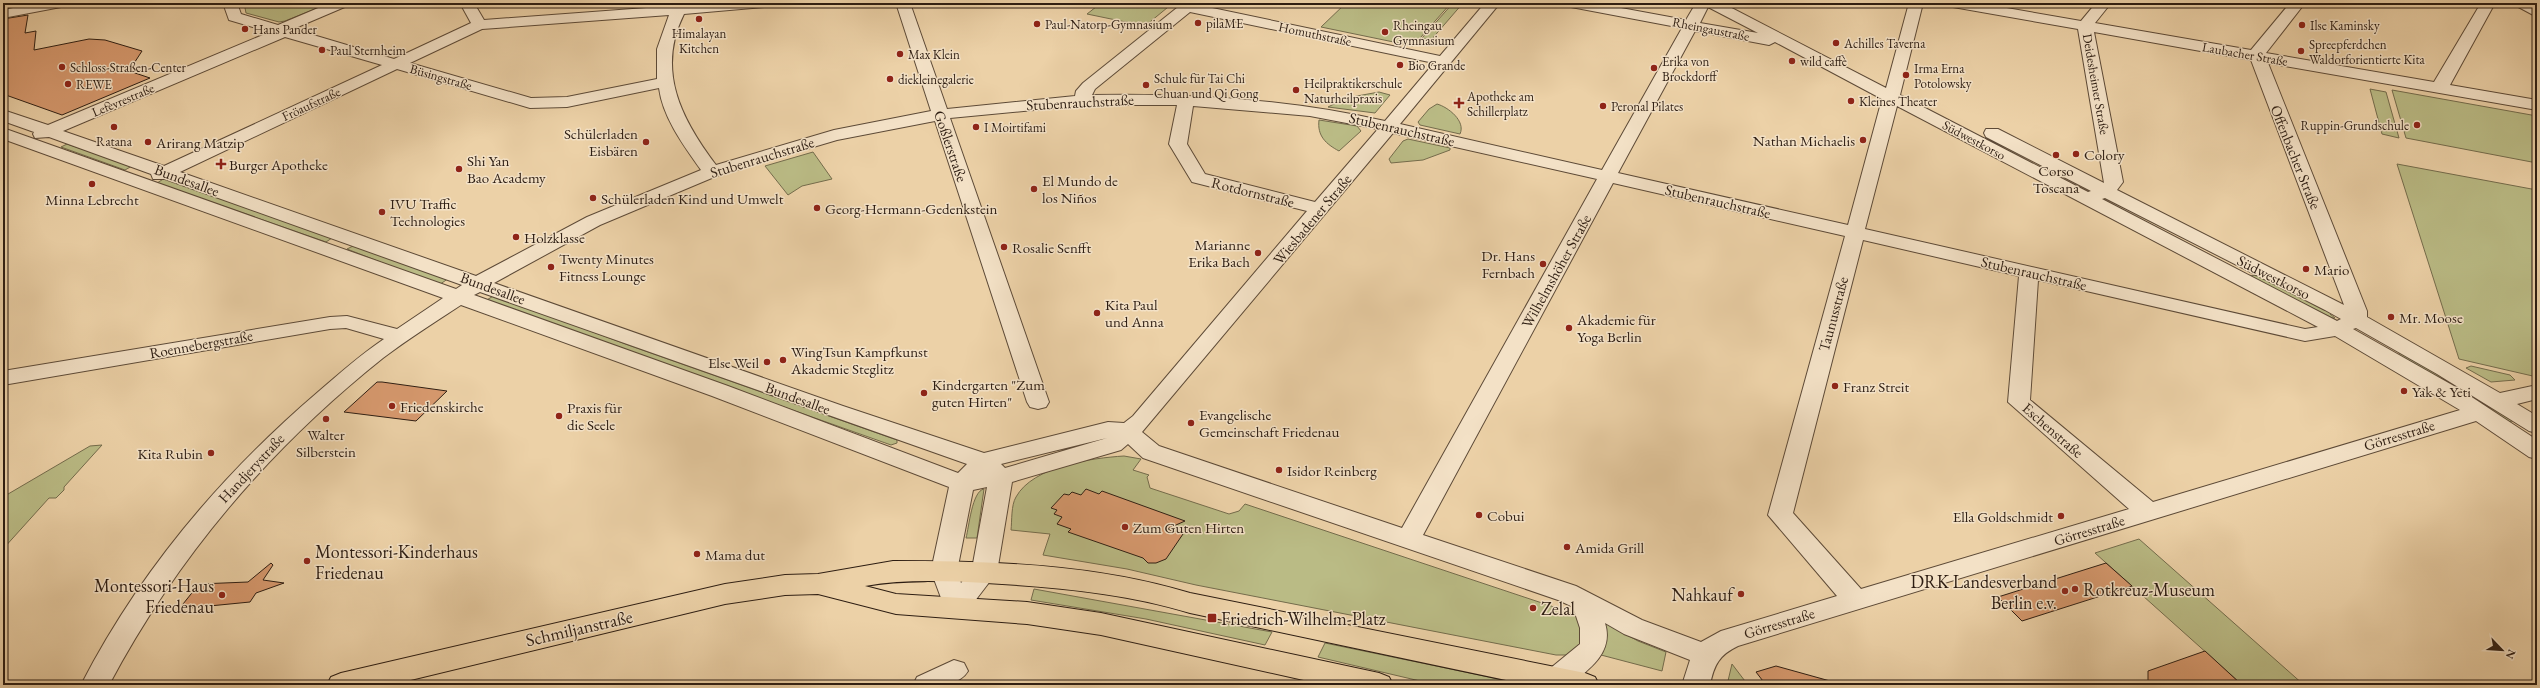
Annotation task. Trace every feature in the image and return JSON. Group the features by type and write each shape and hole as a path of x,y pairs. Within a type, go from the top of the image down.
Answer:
{"main road":[{"name":"Schmiljanstraße","path":"341,685 725,594 785,585 818,584 894,571 944,571"},
{"path":"944,571 1043,576 1160,594 1190,603 1585,685"},
{"name":"Schmiljanstraße","path":"818,584 896,604 956,607"},
{"path":"956,607 1027,613 1101,624 1329,679 1379,685"}],"street":[{"path":"3,14 61,3"},
{"name":"Büsingstraße","path":"230,3 234,16 396,64 540,104 567,102 665,82"},
{"name":"Lefèvrestraße","path":"26,141 282,31 342,3"},
{"path":"467,3 479,25 680,6 764,3"},
{"name":"Goßlerstraße","path":"903,3 1038,402"},
{"name":"Wiesbadener Straße","path":"1127,431 1150,412 1493,3"},
{"name":"Rheingaustraße","path":"1571,3 1762,39 1782,40"},
{"name":"Wilhelmshöher Straße","path":"1408,538 1703,3"},
{"name":"Südwestkorso","path":"1711,3 1782,40 1893,90"},
{"name":"Südwestkorso","path":"1738,3 1893,90 2097,195 2357,320 2488,406 2537,451"},
{"name":"Taunusstraße","path":"1856,600 1780,514 1916,3"},
{"name":"Laubacher Straße","path":"1953,3 2537,105"},
{"name":"Deidesheimer Straße","path":"2097,195 2114,182 2085,26 2104,3"},
{"path":"2258,57 2258,52 2298,3"},
{"path":"2442,89 2442,82 2488,3"},
{"path":"2518,3 2537,13"},
{"path":"1083,100 1084,91 1089,86 1189,5"},
{"name":"Homuthstraße","path":"1189,5 1444,61"},
{"path":"680,6 669,30 665,51 665,82 678,125 712,172"},
{"name":"Fröaufstraße","path":"142,183 479,25"},
{"name":"Offenbacher Straße","path":"2258,57 2357,311 2357,320"},
{"name":"Stubenrauchstraße","path":"456,297 573,231 657,194 712,172 837,135 940,114 994,107 1083,100 1186,100 1313,112 1390,126 2305,335 2337,329"},
{"name":"Rotdornstraße","path":"1186,100 1178,144 1198,178 1320,209"},
{"name":"Bundesallee","path":"3,115 166,172 349,239 479,283 840,413 900,431 983,461"},
{"name":"Bundesallee","path":"3,133 315,244 456,297 720,390 962,483"},
{"name":"Südwestkorso","path":"2097,195 2337,329 2488,406 2537,426"},
{"name":"Eschenstraße","path":"2029,272 2019,402 2149,512"},
{"name":"Handjerystraße","path":"95,685 114,648 155,584 193,532 227,492 267,449 314,404 398,336 456,297"},
{"path":"2337,329 2357,320"},
{"name":"Roennebergstraße","path":"3,378 335,322 347,322 398,336"},
{"path":"2488,406 2537,392"},
{"name":"Görresstraße","path":"1705,655 1714,645 1730,638 2149,512 2488,406"},
{"path":"956,607 944,571 962,483 983,461 1108,430 1127,431 1151,452 1536,581 1583,600 1633,627 1705,655 1696,685"},
{"path":"962,483 1001,477 1113,445 1127,431"},
{"path":"983,461 1001,477"},
{"path":"956,607 984,572 1001,477"},
{"path":"1557,679 1585,658 1596,640 1594,626 1583,600"},
{"path":"927,685 954,671"}],"green space":[{"path":"244,3 330,3 279,22 246,13"},
{"path":"1101,3 1173,3 1145,26 1087,14"},
{"path":"1346,3 1451,3 1413,46 1321,27"},
{"path":"1453,3 1463,3 1431,40 1422,38"},
{"path":"2370,89 2386,92 2399,138 2382,134"},
{"path":"2392,90 2537,116 2537,163 2406,138"},
{"path":"1379,92 1390,95 1375,113 1328,107 1346,98"},
{"path":"1437,104 1451,111 1455,115 1460,124 1460,134 1420,125 1418,122 1429,109"},
{"path":"1319,120 1357,126 1361,131 1339,151 1323,139 1319,131"},
{"path":"1408,139 1450,148 1450,150 1423,160 1391,163 1389,159 1403,141"},
{"path":"67,144 132,166 125,170 61,147"},
{"path":"813,152 832,179 802,186 788,195 765,166"},
{"path":"2397,164 2537,190 2537,377 2459,359"},
{"path":"165,178 332,238 326,242 157,183"},
{"path":"353,246 449,278 439,285 347,249"},
{"path":"2246,275 2260,276 2332,313 2330,314 2335,318 2332,318"},
{"path":"495,295 628,345 897,440 897,443 891,445 485,301"},
{"path":"2403,352 2516,420 2508,422 2397,355"},
{"path":"2471,366 2510,375 2515,380 2491,382 2466,368"},
{"path":"102,445 64,487 64,490 56,498 49,498 3,549 3,497 90,446"},
{"path":"1124,456 1141,459 1133,470 1149,475 1147,477 1150,488 1229,514 1239,511 1245,504 1569,612 1582,619 1582,645 1570,655 1556,655 1196,585 1127,569 1043,555 1050,534 1011,530 1014,500 1024,486 1036,478 1049,471 1080,462"},
{"path":"984,489 977,538 966,538 974,502 980,491"},
{"path":"2139,539 2304,685 2238,681 2095,553"},
{"path":"1034,589 1272,632 1265,645 1146,619 1031,600"},
{"path":"1604,622 1638,641 1666,652 1662,671 1601,655 1606,640"},
{"path":"1325,643 1528,685 1437,685 1318,657"},
{"path":"1732,664 1748,685 1727,685"}],"building":[{"path":"3,3 29,3 3,8"},
{"name":"Schloss-Straßen-Center","path":"28,15 25,33 36,31 34,50 89,39 105,40 142,51 129,71 150,78 62,115 3,94 3,19"},
{"name":"Friedenskirche","path":"377,382 447,391 416,421 344,412"},
{"name":"Zum Guten Hirten","path":"1086,489 1099,494 1102,491 1185,521 1167,529 1183,534 1166,559 1156,563 1148,563 1143,558 1068,532 1071,529 1057,524 1062,517 1054,514 1057,510 1051,508 1064,494 1069,495 1072,492 1081,495"},
{"name":"Montessori-Haus Friedenau","path":"271,563 273,565 263,580 284,583 256,593 250,602 179,609 199,584 248,582"},
{"name":"DRK Landesverband Berlin e.v.","path":"2106,563 2132,586 2022,621 1998,597"},
{"path":"2205,651 2242,685 2148,685 2148,671"},
{"path":"1776,666 1830,681 1829,685 1766,685 1756,672"}],"place":[{"name":"Himalayan Kitchen","path":"699,19"},
{"name":"pilaME","path":"1198,23"},
{"name":"Paul-Natorp-Gymnasium","path":"1037,24"},
{"name":"Ilse Kaminsky","path":"2302,25"},
{"name":"Hans Pander","path":"245,29"},
{"name":"Rheingau Gymnasium","path":"1385,32"},
{"name":"Achilles Taverna","path":"1836,43"},
{"name":"Paul Sternheim","path":"322,50"},
{"name":"Spreepferdchen Waldorforientierte Kita","path":"2301,51"},
{"name":"Max Klein","path":"900,54"},
{"name":"wild caffè","path":"1792,61"},
{"name":"Bio Grande","path":"1400,65"},
{"name":"Schloss-Straßen-Center","path":"62,67"},
{"name":"Erika von Brockdorff","path":"1654,68"},
{"name":"Irma Erna Potolowsky","path":"1906,75"},
{"name":"diekleinegalerie","path":"890,79"},
{"name":"REWE","path":"68,84"},
{"name":"Schule für Tai Chi Chuan und Qi Gong","path":"1146,85"},
{"name":"Heilpraktikerschule Naturheilpraxis","path":"1296,90"},
{"name":"Kleines Theater","path":"1851,101"},
{"name":"Apotheke am Schillerplatz","path":"1459,103"},
{"name":"Peronal Pilates","path":"1603,106"},
{"name":"Ruppin-Grundschule","path":"2417,125"},
{"name":"Ratana","path":"114,127"},
{"name":"I Moirtifami","path":"976,127"},
{"name":"Nathan Michaelis","path":"1863,140"},
{"name":"Arirang Matzip","path":"148,142"},
{"name":"Schülerladen Eisbären","path":"646,142"},
{"name":"Colory","path":"2076,154"},
{"name":"Corso Toscana","path":"2056,155"},
{"name":"Burger Apotheke","path":"221,164"},
{"name":"Shi Yan Bao Academy","path":"459,169"},
{"name":"Minna Lebrecht","path":"92,184"},
{"name":"El Mundo de los Niños","path":"1034,189"},
{"name":"Schülerladen Kind und Umwelt","path":"593,198"},
{"name":"Georg-Hermann-Gedenkstein","path":"817,208"},
{"name":"IVU Traffic Technologies","path":"382,212"},
{"name":"Holzklasse","path":"516,237"},
{"name":"Rosalie Senfft","path":"1004,247"},
{"name":"Marianne Erika Bach","path":"1258,253"},
{"name":"Dr. Hans Fernbach","path":"1543,264"},
{"name":"Twenty Minutes Fitness Lounge","path":"551,267"},
{"name":"Mario","path":"2306,269"},
{"name":"Kita Paul und Anna","path":"1097,313"},
{"name":"Mr. Moose","path":"2391,317"},
{"name":"Akademie für Yoga Berlin","path":"1569,328"},
{"name":"WingTsun Kampfkunst Akademie Steglitz","path":"783,360"},
{"name":"Else Weil","path":"767,362"},
{"name":"Franz Streit","path":"1835,386"},
{"name":"Yak & Yeti","path":"2404,391"},
{"name":"Kindergarten \"Zum guten Hirten\"","path":"924,393"},
{"name":"Friedenskirche","path":"392,406"},
{"name":"Praxis für die Seele","path":"559,416"},
{"name":"Walter Silberstein","path":"326,419"},
{"name":"Evangelische Gemeinschaft Friedenau","path":"1191,423"},
{"name":"Kita Rubin","path":"211,453"},
{"name":"Isidor Reinberg","path":"1279,470"},
{"name":"Cobui","path":"1479,515"},
{"name":"Ella Goldschmidt","path":"2061,516"},
{"name":"Zum Guten Hirten","path":"1125,527"},
{"name":"Amida Grill","path":"1567,547"},
{"name":"Mama dut","path":"697,554"},
{"name":"Montessori-Kinderhaus Friedenau","path":"307,561"},
{"name":"Rotkreuz-Museum","path":"2075,589"},
{"name":"DRK Landesverband Berlin e.v.","path":"2065,591"},
{"name":"Nahkauf","path":"1741,594"},
{"name":"Montessori-Haus Friedenau","path":"222,595"},
{"name":"Zelal","path":"1533,608"},
{"name":"Friedrich-Wilhelm-Platz","path":"1212,618"}]}
